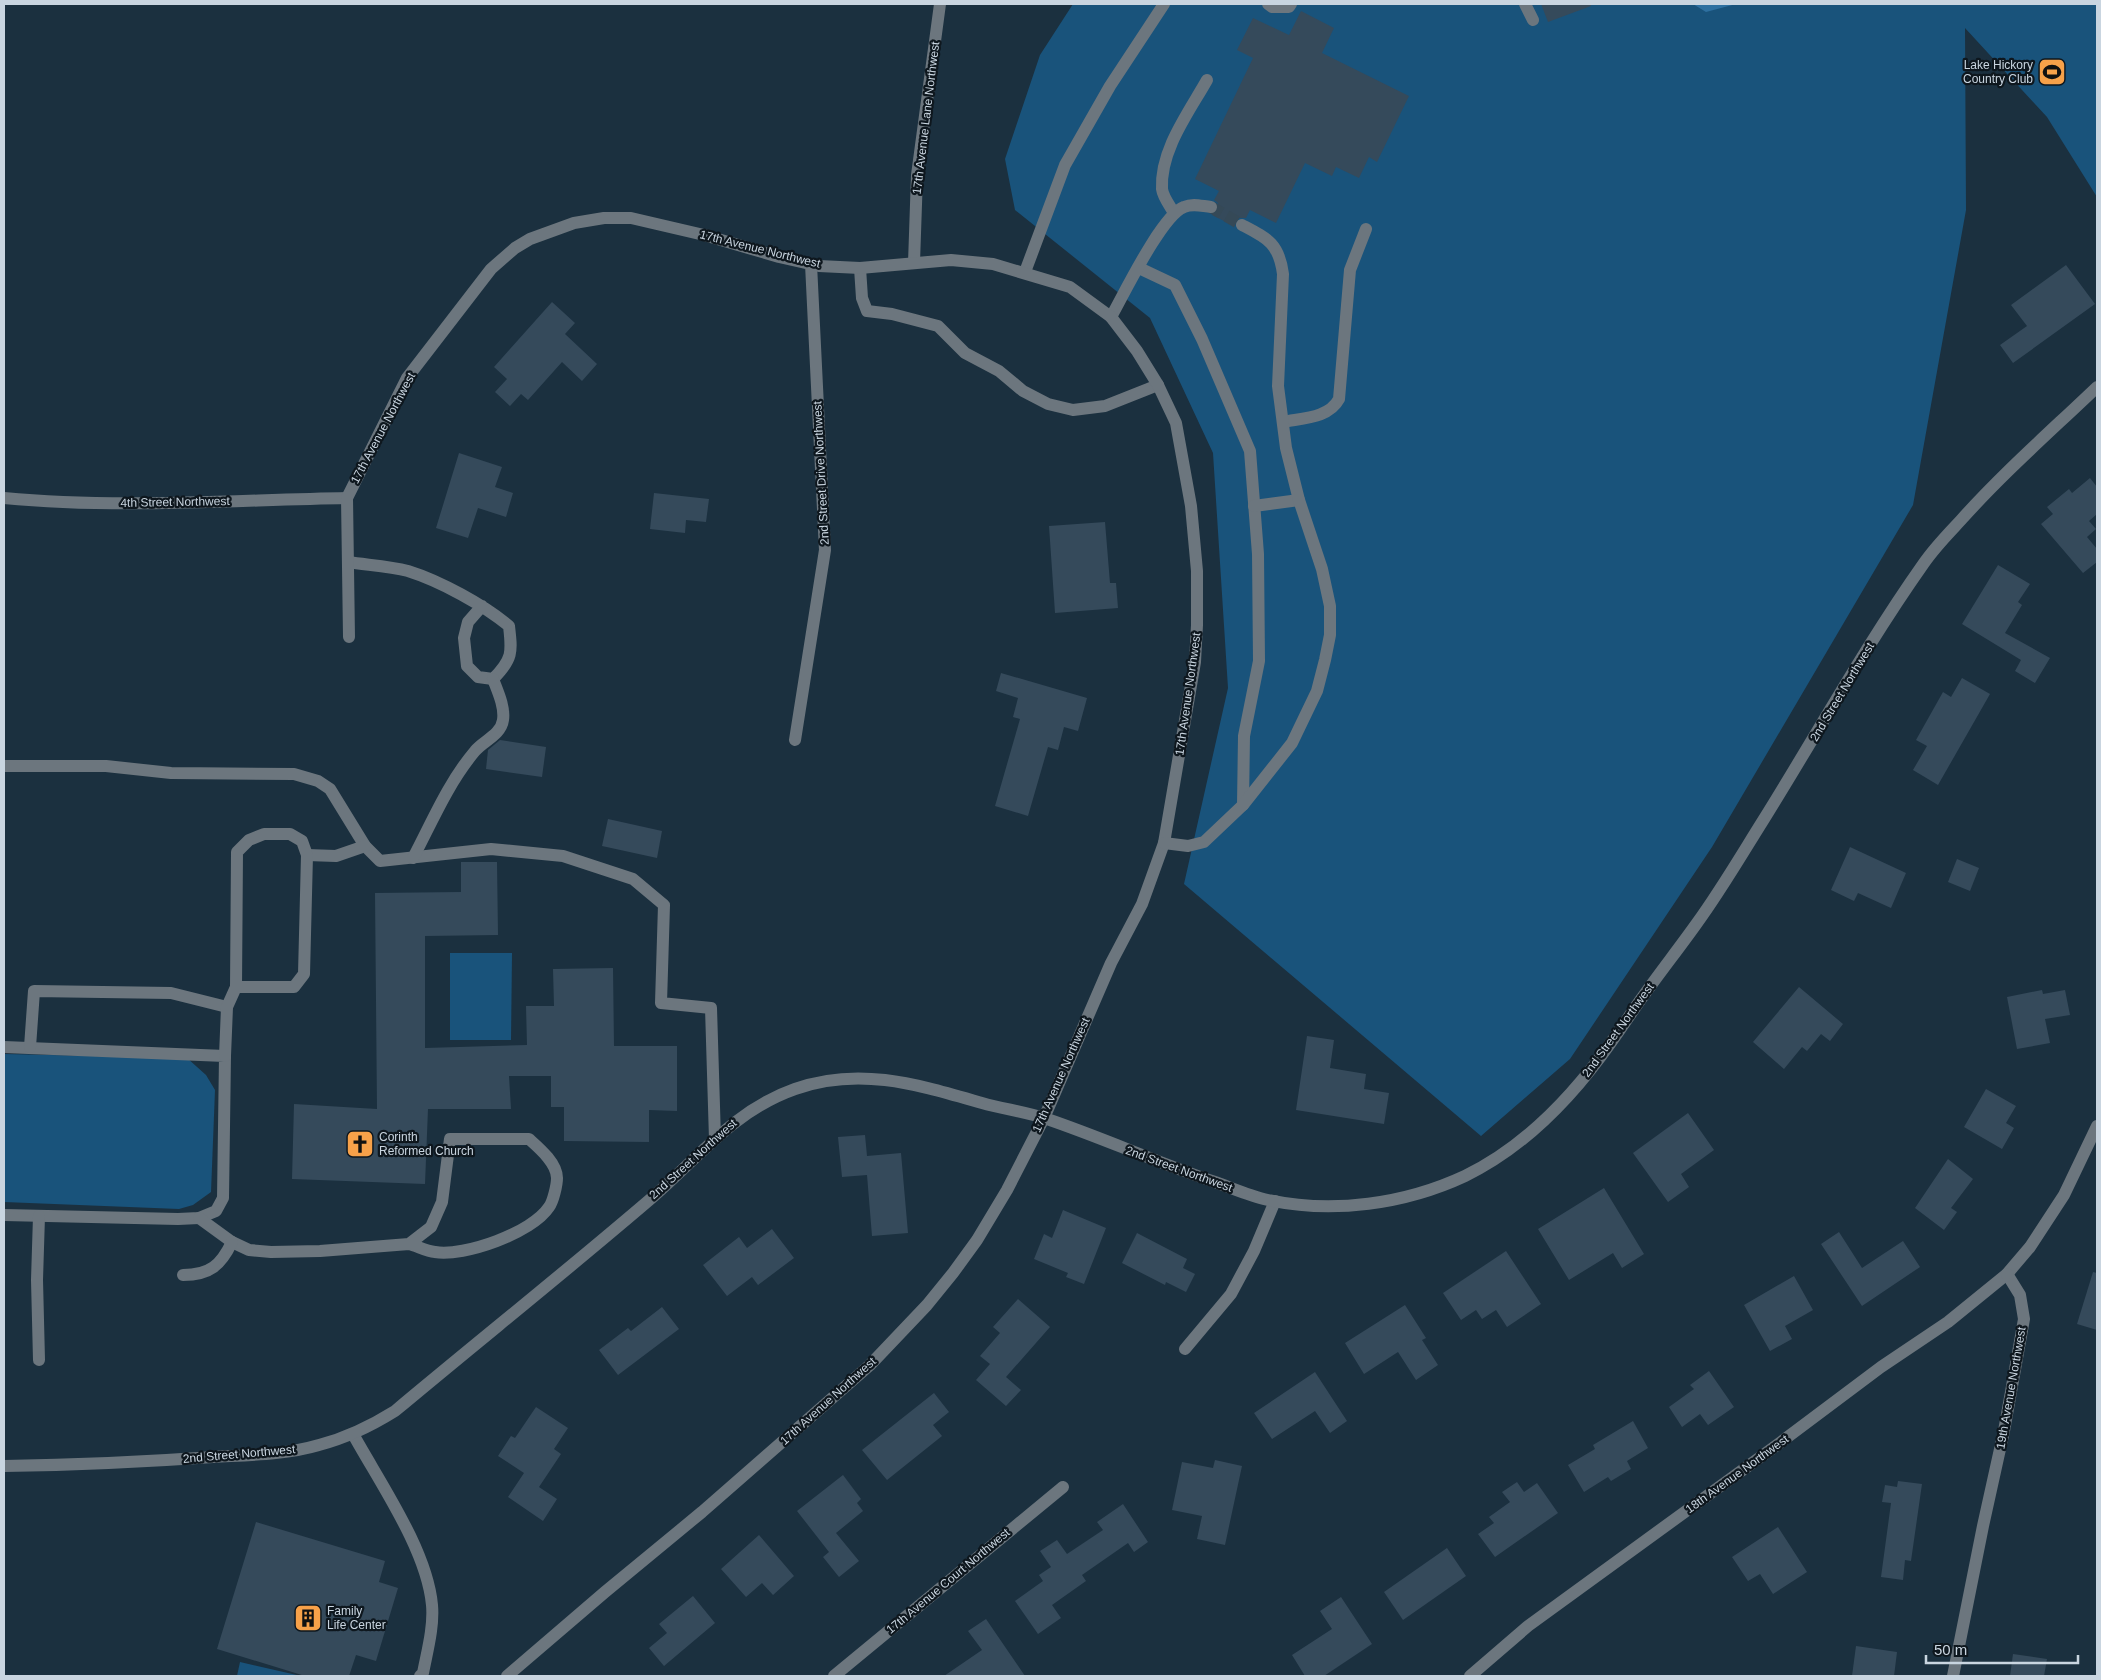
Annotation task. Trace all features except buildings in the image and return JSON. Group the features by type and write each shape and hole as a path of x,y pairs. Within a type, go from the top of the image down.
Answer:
{"street":[{"name":"17th Avenue Lane Northwest","path":"914,263 917,175 940,4"},
{"path":"1025,272 1065,166 1110,86 1164,4"},
{"path":"1268,4 1272,7 1289,7 1291,4"},
{"path":"1525,4 1533,20"},
{"path":"1174,213 1162,191 1165,166 1171,144 1207,80"},
{"path":"1111,317 1167,220 1182,207 1192,205 1211,207"},
{"name":"17th Avenue Northwest","path":"347,498 407,378 491,269 515,248 530,239 574,223 604,218 631,218 704,234 811,264 860,268 959,261 993,264 1070,287 1111,317 1137,351 1158,385 1176,424 1191,506 1197,571 1195,662 1164,843 1142,904 1111,963 1044,1118 1007,1190 977,1240 927,1305 870,1365 702,1512 605,1592 508,1676"},
{"path":"1164,843 1188,846 1204,842 1243,805 1292,743 1317,691 1330,635 1330,606 1322,569 1299,500 1286,448 1282,422 1278,386 1281,262 1273,244 1267,238 1242,224"},
{"path":"1282,422 1326,413 1334,408 1339,399 1350,270 1366,229"},
{"name":"2nd Street Drive Northwest","path":"795,740 825,550 811,264"},
{"path":"860,268 862,298 867,311 892,314 938,326 965,353 999,370 1023,391 1048,404 1073,410 1104,406 1158,385"},
{"path":"1139,268 1175,286 1202,340 1250,452 1258,554 1259,661 1244,736 1243,805"},
{"name":"2nd Street Northwest","path":"4,1466 114,1464 283,1452 318,1446 353,1434 395,1411 657,1193 732,1122 769,1100 810,1085 852,1078 891,1080 930,1087 1044,1118 1168,1167 1276,1201 1334,1206 1362,1204 1417,1194 1459,1179 1510,1149 1545,1119 1569,1095 1606,1049 1699,920 1762,822 1881,627 1928,556 2011,467 2097,387"},
{"name":"4th Street Northwest","path":"4,498 36,501 156,504 347,498"},
{"path":"347,498 349,637"},
{"path":"1254,506 1299,500"},
{"path":"348,562 408,571 482,606 492,612 509,626 512,651 503,670 493,679 478,677 467,666 464,638 468,622 482,606"},
{"path":"413,858 450,787 476,750 496,733 503,721 501,700 493,679"},
{"path":"4,766 106,766 171,773 294,774 318,781 330,789 365,846 380,861 491,849 563,856 633,879 664,905 661,1003 711,1008 715,1139"},
{"path":"4,1215 178,1219 199,1218 216,1211 223,1198 227,1008 236,987 237,852 248,840 264,834 290,834 302,841 307,855 304,974 294,987 236,987"},
{"path":"307,855 336,856 365,846"},
{"path":"30,1047 34,991 171,994 227,1008"},
{"path":"4,1047 225,1056"},
{"path":"2007,1274 2030,1247 2064,1195 2097,1126"},
{"path":"199,1218 232,1242 249,1250 271,1252 337,1250 409,1244 435,1252 466,1250 493,1243 527,1226 549,1207 557,1177 547,1154 529,1139 450,1139 442,1202 431,1227 409,1244"},
{"path":"1185,1349 1231,1294 1254,1251 1276,1201"},
{"path":"39,1216 37,1280 39,1360"},
{"path":"183,1275 196,1275 212,1270 225,1256 232,1242"},
{"name":"18th Avenue Northwest","path":"1470,1676 1528,1626 1881,1367 1948,1322 2007,1274"},
{"name":"19th Avenue Northwest","path":"1953,1676 2004,1431 2024,1319 2020,1295 2007,1274"},
{"path":"353,1434 412,1540 428,1578 433,1608 429,1646 423,1673 420,1676"},
{"name":"17th Avenue Court Northwest","path":"834,1676 1063,1487"}],"shaded area":[{"name":"Lake Hickory Country Club","path":"1073,4 2097,4 2097,197 2047,117 1965,28 1966,210 1913,505 1712,847 1570,1059 1481,1136 1184,884 1228,688 1213,453 1150,318 1015,210 1005,159 1040,55"},
{"path":"1693,4 1736,4 1706,12"},
{"path":"450,953 512,953 511,1040 450,1040"},
{"path":"4,1054 187,1058 206,1075 215,1090 211,1192 193,1205 179,1209 4,1202"},
{"path":"240,1662 301,1676 237,1676"}],"tunnel":[{"path":"1211,207 1242,225"}],"place":[{"name":"Lake Hickory Country Club","path":"2052,72"},
{"name":"Corinth Reformed Church","path":"360,1144"},
{"name":"Family Life Center","path":"308,1618"}]}
